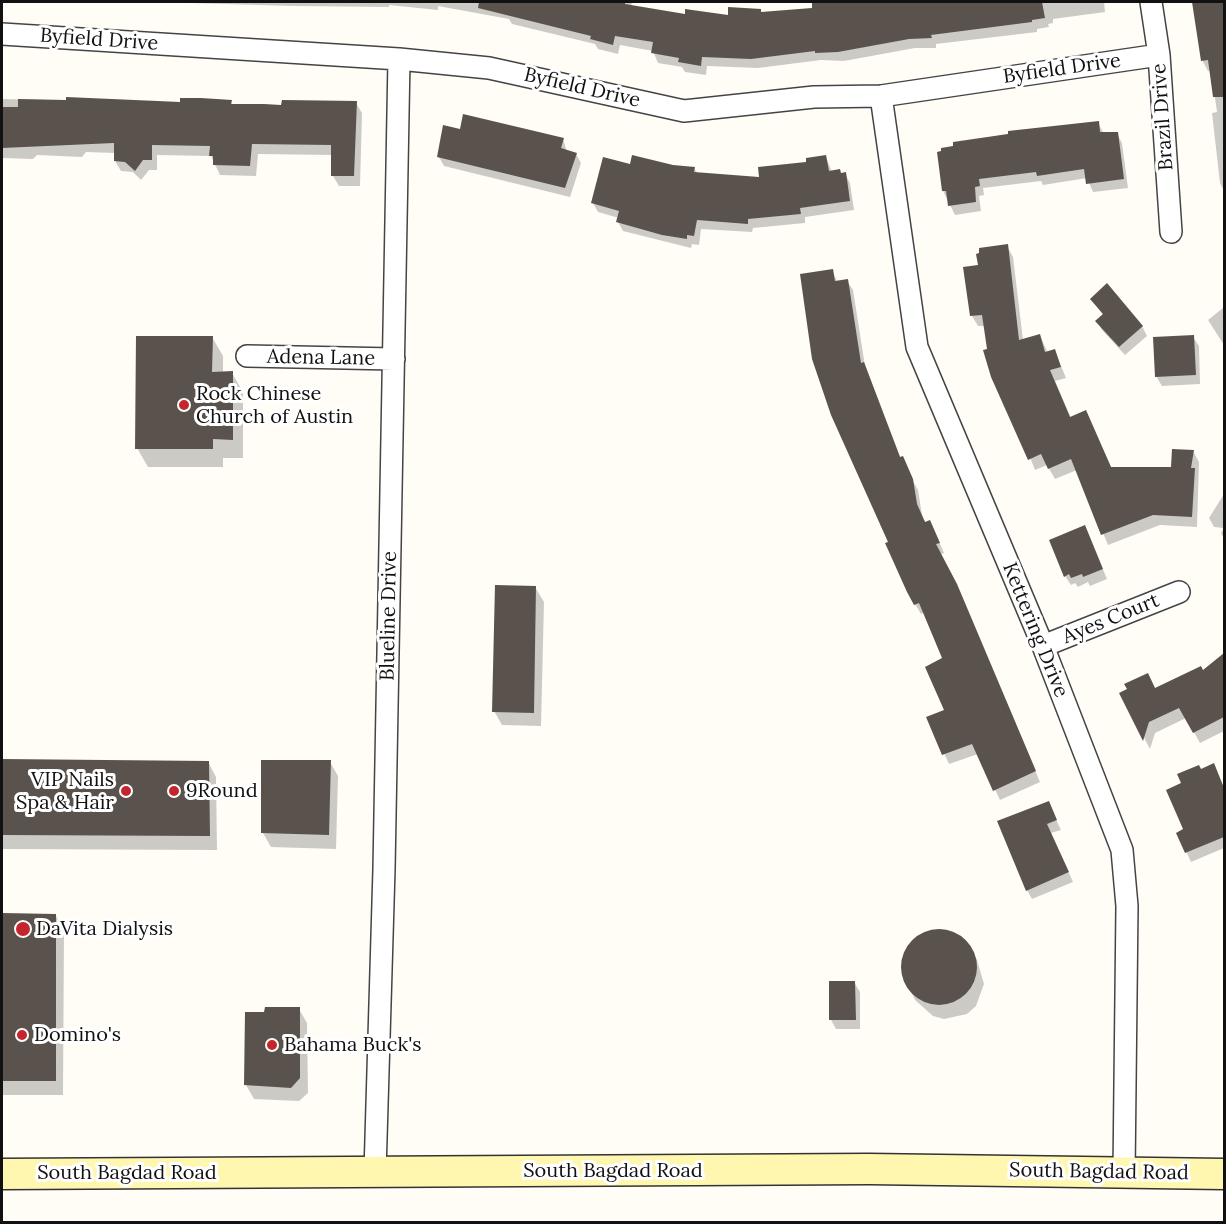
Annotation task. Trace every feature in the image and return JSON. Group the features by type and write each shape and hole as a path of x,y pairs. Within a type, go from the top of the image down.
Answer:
{"main road":[{"name":"South Bagdad Road","path":"2,1174 869,1169 1224,1174"}],"street":[{"name":"Brazil Drive","path":"1151,2 1159,55 1171,232"},
{"name":"Byfield Drive","path":"2,34 399,59 489,68 684,111 814,97 881,96 1159,55"},
{"name":"Blueline Drive","path":"375,1172 399,59"},
{"name":"Kettering Drive","path":"881,96 917,347 1043,646 1122,850 1127,906 1124,1173"},
{"name":"Adena Lane","path":"247,357 394,359"},
{"name":"Ayes Court","path":"1043,646 1179,592"}],"building":[{"path":"479,2 625,2 625,4 685,14 685,9 728,15 728,7 761,9 761,12 812,8 812,2 1042,2 1045,18 1032,20 1032,22 931,35 932,38 909,39 838,52 815,53 815,51 751,59 702,57 701,66 678,62 679,58 651,53 653,42 615,36 613,45 590,39 591,36 478,8"},
{"path":"1192,2 1224,2 1224,97 1213,97 1208,60 1201,61"},
{"path":"66,97 180,102 180,98 201,98 232,100 231,104 281,105 282,100 357,101 354,176 331,176 331,145 252,144 250,166 213,165 213,156 209,156 210,146 152,145 152,160 143,160 135,171 125,162 114,161 114,143 2,148 2,107 18,107 18,99 66,100"},
{"path":"463,114 564,138 561,148 577,153 565,188 437,157 443,125 460,129"},
{"path":"1099,121 1100,132 1118,132 1124,179 1086,184 1084,169 1037,176 1036,172 979,179 980,186 975,187 976,202 948,206 946,191 942,191 937,152 941,151 941,148 953,146 953,142 1008,134 1008,131"},
{"path":"632,155 673,165 695,167 694,172 759,177 758,167 806,162 806,158 826,155 829,171 840,169 841,173 846,172 850,201 800,208 801,214 748,219 748,224 697,220 694,236 687,235 687,239 662,235 616,222 619,211 591,203 603,157 630,164"},
{"path":"1008,244 1019,340 1040,334 1045,352 1055,349 1061,367 1050,370 1070,417 1086,410 1111,467 1171,467 1172,449 1194,450 1191,468 1195,468 1192,517 1153,515 1101,535 1071,459 1048,469 1041,454 1028,460 991,377 983,350 987,349 982,315 970,316 963,267 978,265 976,254 979,253 979,248"},
{"path":"833,269 835,281 848,279 861,363 864,362 900,457 903,456 913,479 917,504 925,522 930,520 940,543 936,544 957,584 1036,771 993,791 972,744 942,755 926,717 944,710 925,667 942,658 919,603 914,605 885,543 888,542 831,415 812,359 800,274"},
{"path":"1107,283 1143,326 1119,347 1095,321 1103,314 1090,299"},
{"path":"1194,335 1196,375 1155,377 1153,337"},
{"name":"Rock Chinese Church of Austin","path":"136,336 213,336 212,372 233,371 233,440 213,439 213,449 135,449"},
{"path":"1085,525 1103,569 1083,577 1082,574 1071,578 1069,574 1064,577 1049,540"},
{"path":"495,585 536,586 534,713 492,712"},
{"path":"1224,653 1224,717 1193,733 1179,708 1149,722 1143,741 1119,693 1127,689 1124,684 1148,673 1155,688 1201,666 1203,670"},
{"path":"2,759 209,761 210,836 2,835"},
{"path":"261,760 331,760 329,835 261,833"},
{"path":"1214,763 1224,788 1224,837 1185,853 1176,833 1183,829 1166,790 1181,783 1177,774 1199,765 1201,769"},
{"path":"1049,801 1057,820 1047,824 1069,872 1026,891 997,821"},
{"path":"2,913 56,914 56,1081 2,1081"},
{"path":"939,929 954,932 966,940 974,952 977,967 974,982 966,994 954,1002 939,1005 924,1002 912,994 904,982 901,967 904,952 912,940 924,932"},
{"path":"829,981 855,981 856,1020 829,1020"},
{"name":"Bahama Buck's","path":"265,1007 300,1007 300,1078 291,1088 244,1085 245,1012 264,1012"}],"place":[{"name":"Rock Chinese Church of Austin","path":"184,405"},
{"name":"VIP Nails Spa & Hair","path":"126,791"},
{"name":"9Round","path":"174,791"},
{"name":"DaVita Dialysis","path":"23,929"},
{"name":"Domino's","path":"22,1035"},
{"name":"Bahama Buck's","path":"272,1045"}]}
